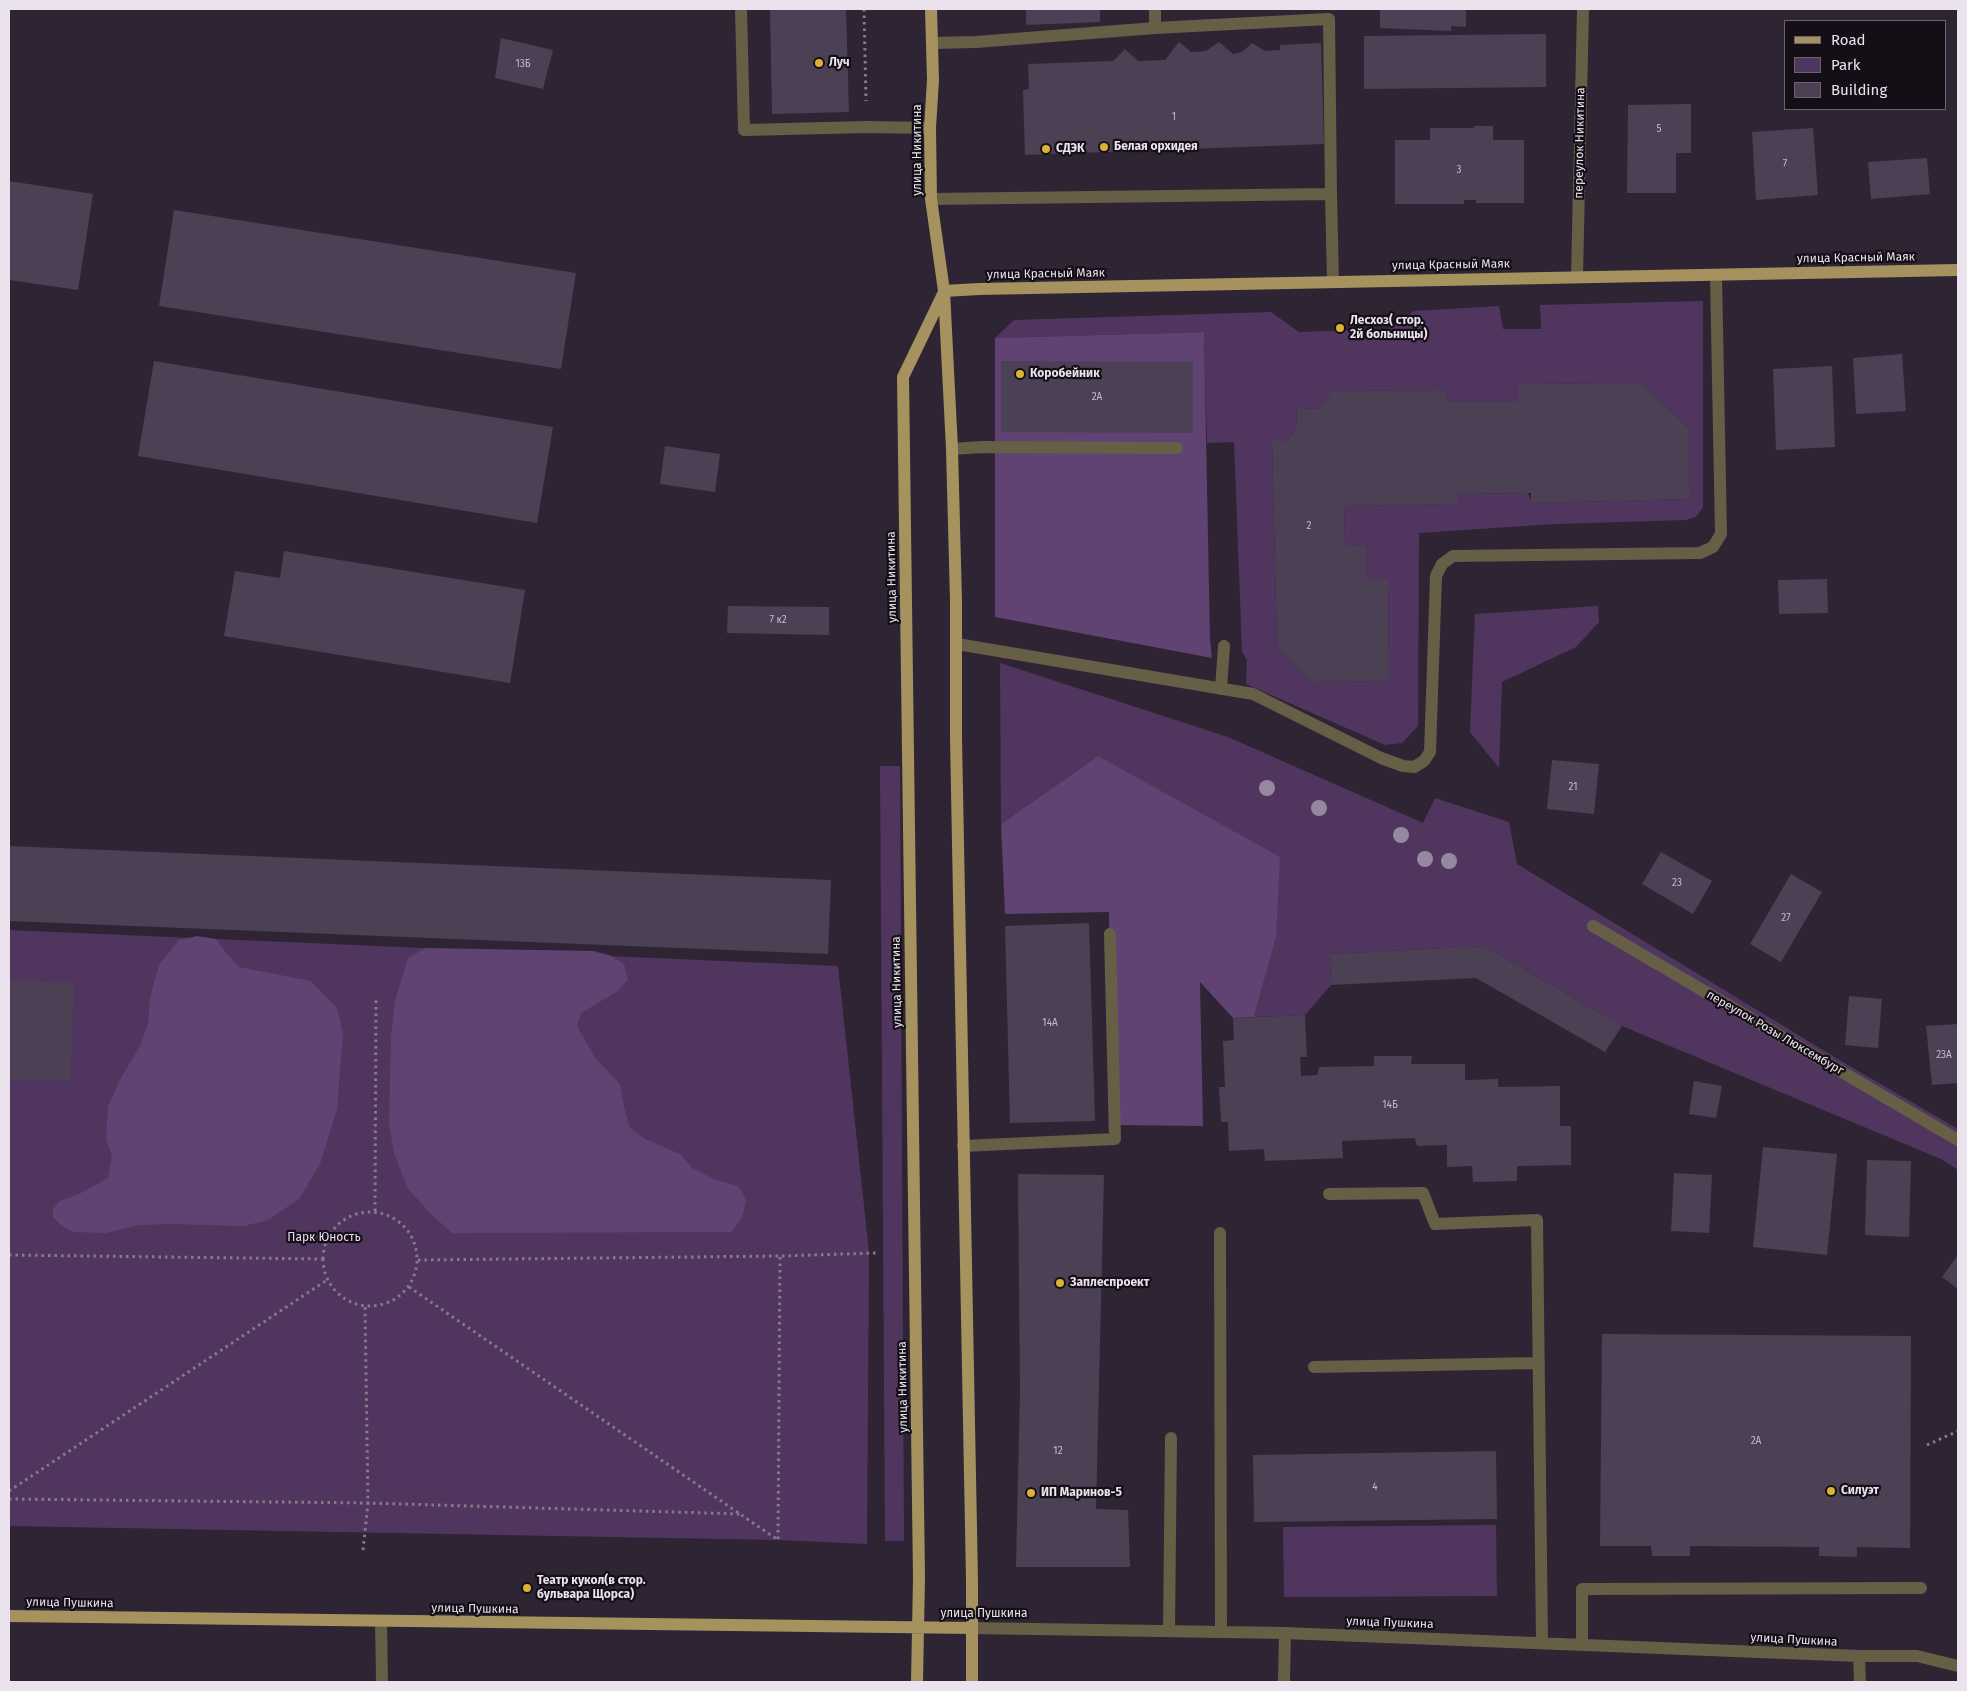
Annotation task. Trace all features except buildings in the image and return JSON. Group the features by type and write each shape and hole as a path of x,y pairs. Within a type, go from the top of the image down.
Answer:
{"main road":[{"name":"улица Никитина","path":"931,9 933,80 930,128 930,199 944,292 952,449 957,644 956,738 972,1682"},
{"name":"улица Красный Маяк","path":"944,292 979,289 1577,276 1958,270"},
{"name":"улица Никитина","path":"918,1682 917,1628 920,1577 902,378 944,292"},
{"name":"улица Пушкина","path":"9,1616 971,1628"}],"street":[{"path":"740,9 744,130 867,127 930,128"},
{"path":"1155,9 1155,28"},
{"name":"переулок Никитина","path":"1577,276 1583,9"},
{"path":"932,43 976,42 1155,28 1328,19 1333,282"},
{"path":"930,199 1331,194"},
{"path":"957,644 1253,694 1382,758 1403,766 1414,767 1424,761 1430,752 1436,576 1442,564 1453,556 1700,553 1713,547 1721,534 1716,275"},
{"path":"952,449 982,447 1177,448"},
{"path":"1221,689 1224,646"},
{"name":"переулок Розы Люксембург","path":"1592,926 1958,1140"},
{"path":"963,1146 1115,1139 1110,934"},
{"path":"1329,1194 1422,1193 1435,1224 1537,1220 1542,1642"},
{"path":"1220,1233 1221,1632"},
{"path":"1314,1367 1539,1363"},
{"path":"1169,1630 1171,1438"},
{"path":"1582,1644 1582,1589 1921,1588"},
{"path":"381,1621 382,1682"},
{"name":"улица Пушкина","path":"971,1628 1285,1633 1860,1656 1917,1656 1958,1666"},
{"path":"1284,1682 1285,1633"},
{"path":"1860,1656 1860,1682"}],"path":[{"path":"864,9 867,127"},
{"path":"374,1211 376,1000"},
{"path":"374,1211 398,1220 414,1238 418,1260 410,1287 388,1304 365,1307 344,1300 327,1280 322,1259 328,1236 350,1215 374,1211"},
{"path":"418,1260 780,1256 876,1252"},
{"path":"9,1255 322,1259"},
{"path":"410,1287 778,1540 780,1256"},
{"path":"9,1491 327,1280"},
{"path":"363,1550 368,1503 365,1307"},
{"path":"1927,1446 1958,1431"},
{"path":"9,1499 368,1503 741,1514"}],"green space":[{"path":"1703,301 1703,507 1696,517 1686,520 1555,524 1419,533 1418,726 1402,743 1385,745 1246,684 1247,660 1242,652 1234,442 1207,443 1204,332 995,338 1014,320 1271,312 1299,332 1387,329 1414,311 1499,306 1503,329 1541,329 1540,305","holes":["1640,383 1689,428 1690,499 1532,503 1528,493 1457,494 1457,504 1344,506 1345,546 1366,546 1366,580 1388,580 1389,681 1311,682 1277,645 1272,441 1287,441 1296,430 1297,408 1319,409 1334,391 1446,390 1447,402 1519,402 1519,384"]},
{"path":"1598,606 1599,622 1576,647 1502,682 1499,768 1470,732 1475,614"},
{"path":"1000,663 1228,737 1423,823 1435,798 1509,822 1517,864 1846,1064 1958,1129 1958,1170 1941,1159 1622,1026 1484,946 1330,954 1331,985 1305,1015 1254,1017 1276,938 1098,756 1001,824"},
{"path":"880,766 900,766 904,1541 885,1541"},
{"name":"Парк Юность","path":"9,930 838,966 869,1252 867,1544 778,1540 9,1526"},
{"path":"1496,1525 1497,1596 1284,1597 1283,1527"}],"shaded area":[{"path":"1204,332 1210,640 1212,658 995,617 995,338"},
{"path":"1098,756 1280,857 1276,938 1254,1017 1233,1018 1200,982 1203,1126 1112,1125 1109,912 1005,914 1001,824"},
{"path":"197,936 216,939 239,967 311,981 337,1008 343,1033 337,1109 320,1164 299,1199 268,1220 244,1226 139,1225 106,1233 73,1232 61,1225 53,1217 53,1209 60,1201 79,1194 108,1178 112,1156 106,1139 108,1106 122,1076 139,1048 148,1024 150,998 159,965 179,940"},
{"path":"426,948 593,951 609,955 624,964 628,979 618,991 581,1013 577,1026 594,1056 620,1085 630,1128 645,1139 680,1154 692,1168 714,1179 738,1186 746,1200 742,1218 731,1232 452,1233 431,1214 408,1189 394,1153 389,1124 391,1037 395,1001 408,958"}],"place":[{"name":"Луч","path":"819,63"},
{"name":"Белая орхидея","path":"1104,147"},
{"name":"СДЭК","path":"1046,149"},
{"name":"Лесхоз( стор. 2й больницы)","path":"1340,328"},
{"name":"Коробейник","path":"1020,374"},
{"name":"Заплеспроект","path":"1060,1283"},
{"name":"Силуэт","path":"1831,1491"},
{"name":"ИП Маринов-5","path":"1031,1493"},
{"name":"Театр кукол(в стор. бульвара Щорса)","path":"527,1588"}]}
